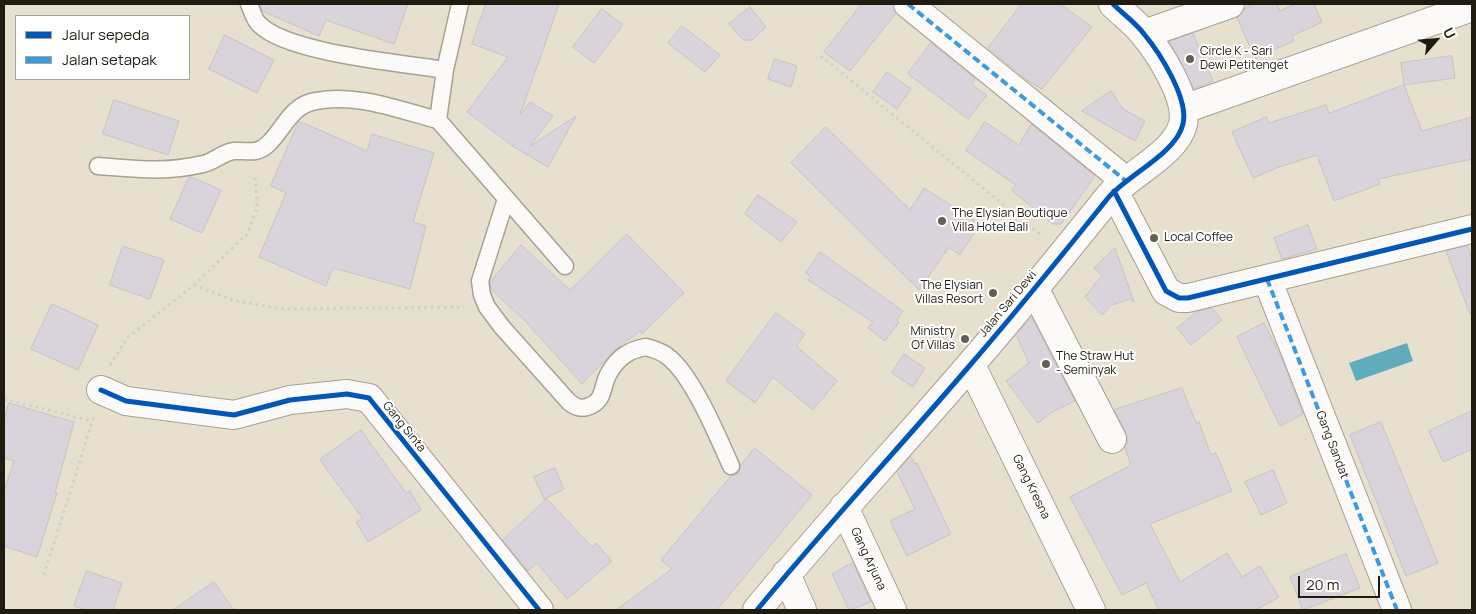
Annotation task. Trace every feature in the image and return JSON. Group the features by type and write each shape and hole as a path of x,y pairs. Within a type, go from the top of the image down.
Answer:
{"street":[{"path":"908,4 1120,186 1161,283 1166,292 1171,295 1188,298 1472,229"},
{"path":"1113,4 1144,34 1173,80 1184,109 1472,7"},
{"path":"1144,34 1230,4"},
{"name":"Jalan Sari Dewi","path":"757,610 844,507 971,365 1120,186 1151,165 1172,142 1183,125 1184,109"},
{"name":"Gang Sandat","path":"1267,279 1397,610"},
{"path":"1034,288 1112,438"},
{"name":"Gang Kresna","path":"971,365 1091,610"},
{"name":"Gang Sinta","path":"102,390 126,401 234,415 290,400 347,394 369,398 539,610"},
{"name":"Gang Arjuna","path":"844,507 892,610"},
{"path":"786,574 802,610"}],"lane":[{"path":"249,4 258,24 275,36 307,48 445,70"},
{"path":"438,120 445,70 460,4"},
{"path":"98,166 173,170 207,164 221,155 234,151 254,152 266,146 285,121 299,108 314,101 339,98 363,101 438,120 565,266"},
{"path":"506,199 480,281 487,307 502,328 575,407 582,408 598,403 603,395 608,374 625,353 646,346 667,356 676,364 691,386 731,466"}],"path":[{"path":"820,56 1063,253"},
{"path":"44,575 109,366 127,338 194,285 248,233 257,208 254,152"},
{"path":"194,285 235,301 284,309 487,307"},
{"path":"4,399 92,421"}],"water":[{"path":"1407,343 1413,361 1356,381 1349,363"}],"building":[{"path":"260,4 408,4 394,44 326,20 319,36 262,11"},
{"path":"486,4 559,4 520,115 530,102 553,116 530,146 576,116 548,167 514,147 467,112 508,57 472,44"},
{"path":"862,4 893,4 896,13 850,71 824,52"},
{"path":"1022,4 1060,4 1092,27 1042,89 1027,80 988,48"},
{"path":"1254,4 1277,4 1280,11 1295,4 1314,4 1322,22 1292,36 1294,41 1255,58 1237,18 1245,8"},
{"path":"750,7 766,27 752,40 743,40 729,24"},
{"path":"602,9 623,25 594,63 573,47"},
{"path":"682,26 720,55 705,72 668,43"},
{"name":"Circle K - Sari Dewi Petitenget","path":"1193,33 1213,81 1194,89 1169,42"},
{"path":"225,35 274,60 257,93 209,69"},
{"path":"931,43 975,79 972,85 987,95 968,119 908,74"},
{"path":"1452,56 1455,78 1404,85 1401,63"},
{"path":"775,59 797,66 791,87 768,79"},
{"path":"887,72 911,89 897,109 873,92"},
{"path":"1404,85 1422,131 1472,117 1472,159 1378,179 1380,184 1334,201 1317,155 1279,167 1253,178 1232,132 1266,117 1269,123 1326,105 1329,113"},
{"path":"1111,91 1123,109 1145,121 1135,141 1082,111"},
{"path":"114,100 179,121 168,155 103,134"},
{"path":"299,121 367,151 372,134 434,153 413,222 426,226 410,289 333,268 326,286 259,257 286,193 271,186"},
{"path":"985,122 1019,145 1031,124 1095,176 1061,224 1053,224 1011,190 1016,185 966,151"},
{"path":"826,127 910,210 924,188 980,224 960,255 949,247 919,290 791,163"},
{"path":"189,177 221,190 202,233 170,219"},
{"path":"758,195 797,222 781,242 745,214"},
{"path":"1308,225 1317,249 1282,259 1274,238"},
{"path":"627,234 684,293 642,334 640,331 614,351 582,384 526,322 491,289 490,282 521,245 570,290"},
{"path":"123,246 164,260 150,299 110,285"},
{"path":"1467,246 1472,259 1472,314 1470,314 1446,251"},
{"path":"1115,248 1134,302 1130,299 1112,305 1102,315 1085,297 1102,275 1094,268"},
{"path":"820,252 903,311 897,320 899,322 885,341 868,328 873,322 808,280 811,277 806,273"},
{"path":"52,304 98,325 78,370 31,349"},
{"path":"1212,308 1222,320 1191,345 1177,328 1196,312"},
{"path":"776,313 805,334 796,346 837,381 813,410 773,377 755,403 726,381"},
{"name":"The Straw Hut - Seminyak","path":"1032,318 1075,401 1052,412 1038,423 1006,381 1029,363 1016,335"},
{"path":"1264,323 1283,361 1303,414 1280,426 1237,337"},
{"path":"904,354 925,368 913,387 892,373"},
{"path":"1182,388 1196,423 1199,422 1211,455 1216,453 1232,491 1150,524 1180,582 1227,553 1242,577 1260,566 1279,597 1256,610 1159,610 1146,583 1122,595 1070,497 1131,465 1125,448 1128,440 1126,432 1114,410"},
{"path":"9,403 74,422 55,493 57,493 37,557 4,546 4,491 14,461 4,458 4,422"},
{"path":"1472,411 1472,449 1443,462 1429,431"},
{"path":"1381,422 1438,563 1406,576 1350,435"},
{"path":"361,430 406,493 410,491 421,510 368,542 356,522 363,519 320,460"},
{"path":"755,448 812,495 717,610 616,610 672,569 661,560 731,476 739,472 741,465"},
{"path":"911,457 915,464 917,463 951,534 907,556 890,521 915,509 897,472"},
{"path":"555,468 564,489 544,499 534,477"},
{"path":"1273,470 1287,503 1261,515 1245,482"},
{"path":"547,499 592,547 596,543 612,561 567,599 537,563 528,571 503,540"},
{"path":"1346,554 1360,588 1303,610 1290,577"},
{"path":"853,563 871,602 849,610 832,574"},
{"path":"87,571 122,583 113,610 87,610 74,606"},
{"path":"214,582 234,610 173,610"}],"marked path":[{"path":"908,4 1126,181"},
{"path":"1267,279 1397,610"}],"cycle path":[{"path":"757,610 989,344 1108,198 1116,189 1161,155 1179,135 1184,114 1182,102 1172,77 1151,42 1113,4"},
{"path":"1114,191 1166,291 1179,298 1188,298 1472,229"},
{"path":"101,390 126,401 234,415 290,400 347,394 369,398 539,610"}],"place":[{"name":"Circle K - Sari Dewi Petitenget","path":"1190,59"},
{"name":"The Elysian Boutique Villa Hotel Bali","path":"942,221"},
{"name":"Local Coffee","path":"1154,238"},
{"name":"The Elysian Villas Resort","path":"993,293"},
{"name":"Ministry Of Villas","path":"965,339"},
{"name":"The Straw Hut - Seminyak","path":"1046,364"}]}
